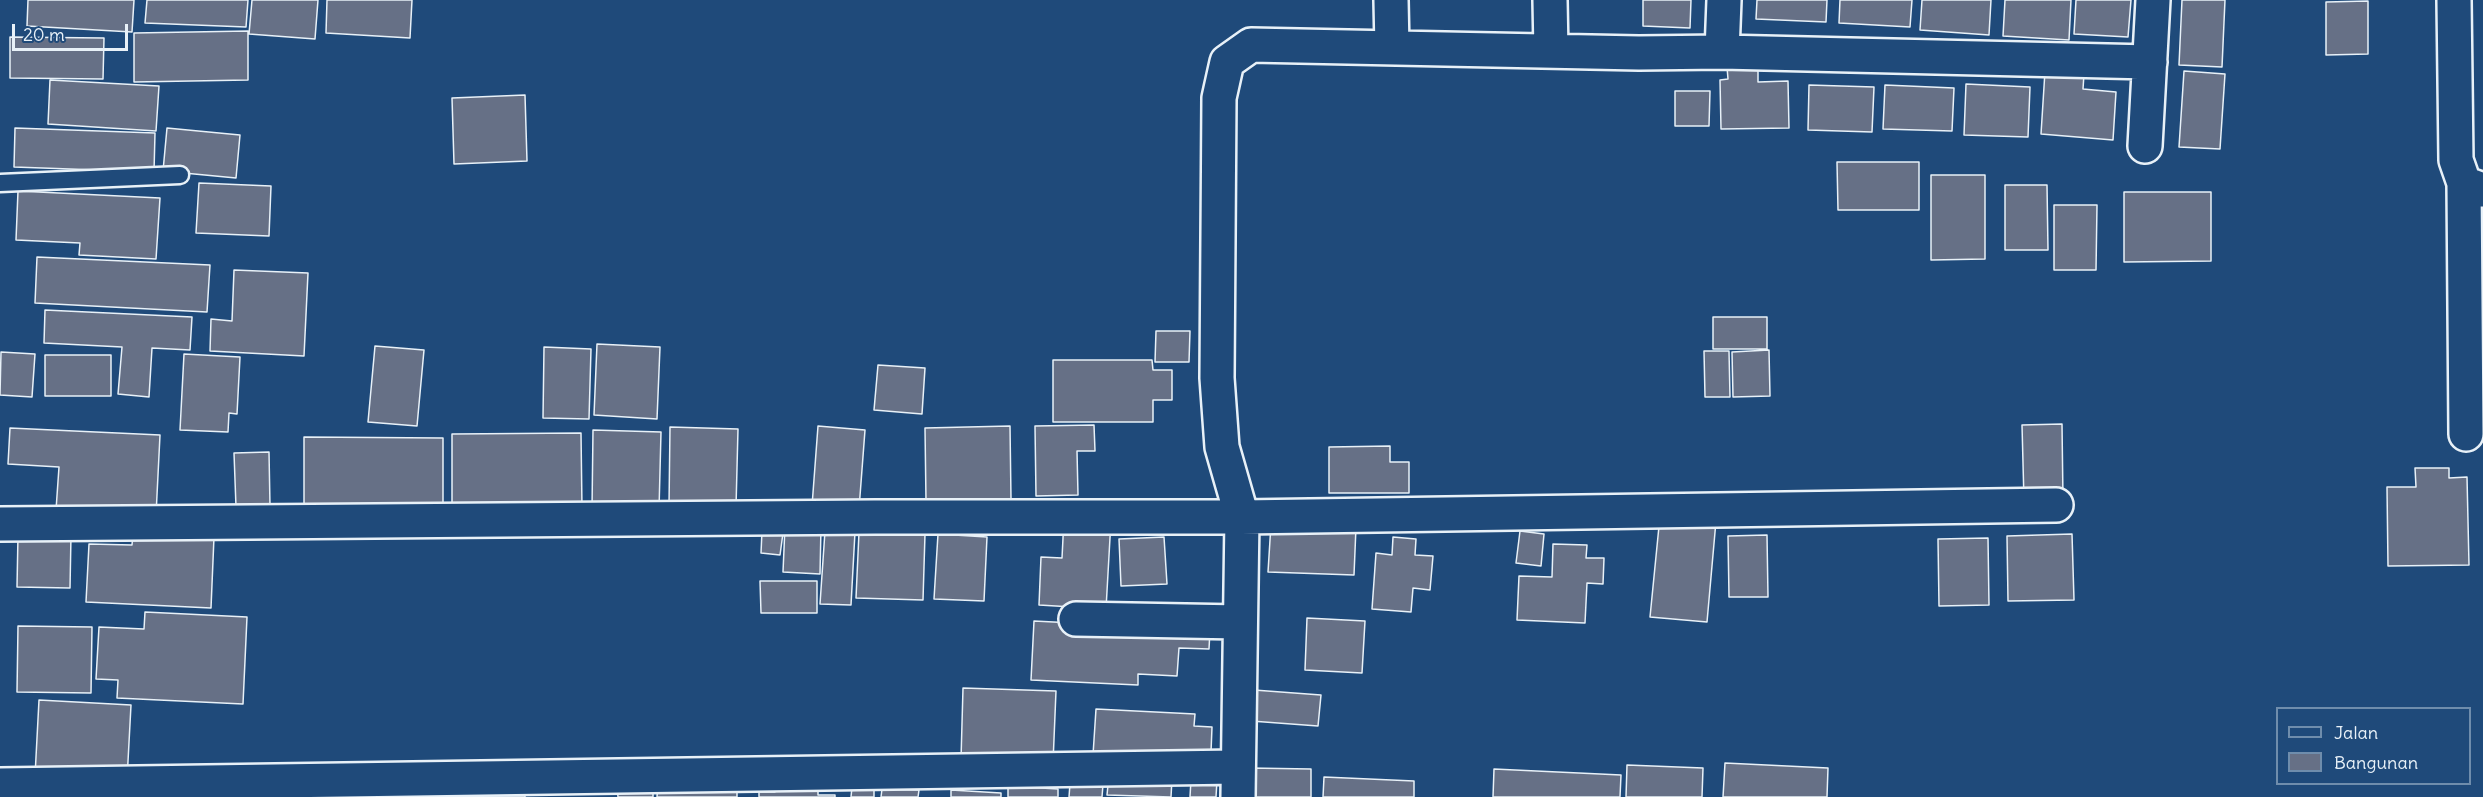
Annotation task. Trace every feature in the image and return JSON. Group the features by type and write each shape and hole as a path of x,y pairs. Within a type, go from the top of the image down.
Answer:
{"street":[{"path":"1391,0 1392,48"},
{"path":"1550,0 1551,51"},
{"path":"1722,52 1724,0"},
{"path":"2145,146 2153,0"},
{"path":"2454,0 2456,160 2473,186 2466,434"},
{"path":"0,785 1237,782 1242,517 1222,447 1217,378 1219,98 1227,62 1251,45 1722,52 2150,63"},
{"path":"0,524 875,517 1242,517 2056,505"},
{"path":"1076,619 1240,622"}],"lane":[{"path":"0,183 180,175"}],"building":[{"path":"28,0 134,0 132,32 27,26"},
{"path":"147,0 248,0 246,27 145,23"},
{"path":"252,0 318,0 315,39 249,34"},
{"path":"327,0 412,0 410,38 326,33"},
{"path":"1643,0 1691,0 1690,28 1643,26"},
{"path":"1757,0 1827,0 1826,22 1756,19"},
{"path":"1840,0 1912,0 1910,27 1839,23"},
{"path":"1922,0 1991,0 1989,35 1920,30"},
{"path":"2005,0 2071,0 2069,40 2003,36"},
{"path":"2076,0 2131,0 2128,37 2074,34"},
{"path":"2182,0 2225,0 2222,67 2179,65"},
{"path":"2368,1 2368,54 2326,55 2326,2"},
{"path":"248,31 248,80 134,82 134,33"},
{"path":"10,37 104,38 103,79 10,78"},
{"path":"1758,66 1758,82 1788,81 1789,128 1721,129 1720,80 1728,79 1727,67"},
{"path":"2045,71 2084,74 2083,89 2116,92 2113,140 2041,134"},
{"path":"2184,71 2225,74 2220,149 2179,147"},
{"path":"50,80 159,86 156,131 48,124"},
{"path":"1966,84 2030,87 2028,137 1964,135"},
{"path":"1809,85 1874,87 1872,132 1808,130"},
{"path":"1885,85 1954,88 1952,131 1883,129"},
{"path":"1675,91 1710,91 1709,126 1675,126"},
{"path":"525,95 527,161 454,164 452,98"},
{"path":"15,128 155,133 154,172 14,167"},
{"path":"167,128 240,135 236,178 163,171"},
{"path":"1837,162 1919,162 1919,210 1838,210"},
{"path":"1931,175 1985,175 1985,259 1931,260"},
{"path":"199,183 271,186 269,236 196,233"},
{"path":"2005,185 2047,185 2048,250 2005,250"},
{"path":"18,191 160,198 156,259 79,255 80,243 16,240"},
{"path":"2124,192 2211,192 2211,261 2124,262"},
{"path":"2054,205 2097,205 2096,270 2054,270"},
{"path":"37,257 210,265 207,312 35,303"},
{"path":"234,270 308,273 304,356 210,351 211,319 232,321"},
{"path":"45,310 192,317 190,350 152,348 149,397 118,394 122,347 44,343"},
{"path":"1713,317 1767,317 1767,349 1713,349"},
{"path":"1156,331 1190,331 1189,362 1155,362"},
{"path":"597,344 660,347 657,419 594,415"},
{"path":"375,346 424,350 417,426 368,422"},
{"path":"544,347 591,349 589,419 543,418"},
{"path":"1769,350 1770,396 1733,397 1732,352"},
{"path":"1704,351 1729,351 1730,397 1705,397"},
{"path":"1,352 35,354 32,397 0,395"},
{"path":"184,354 240,357 237,414 229,413 228,432 180,430"},
{"path":"45,355 111,355 111,396 45,396"},
{"path":"1053,360 1152,360 1153,370 1172,370 1172,400 1153,400 1153,422 1053,422"},
{"path":"878,365 925,368 922,414 874,410"},
{"path":"2062,424 2063,500 2024,501 2022,425"},
{"path":"1094,425 1095,451 1077,451 1078,495 1036,496 1035,426"},
{"path":"818,426 865,430 859,509 812,506"},
{"path":"1010,426 1011,499 926,501 925,428"},
{"path":"670,427 738,429 736,507 669,506"},
{"path":"10,428 160,435 156,515 56,510 59,467 8,464"},
{"path":"593,430 661,432 659,510 592,509"},
{"path":"581,433 582,509 452,510 452,434"},
{"path":"304,437 443,438 443,512 304,512"},
{"path":"1390,446 1390,462 1409,462 1409,493 1329,493 1329,447"},
{"path":"269,452 270,506 236,507 234,453"},
{"path":"2415,468 2449,468 2449,478 2467,477 2469,565 2388,566 2387,487 2416,487"},
{"path":"1660,516 1716,521 1707,622 1650,617"},
{"path":"1064,518 1111,520 1106,609 1039,605 1041,557 1062,558"},
{"path":"1271,524 1356,527 1354,575 1268,572"},
{"path":"785,526 821,527 820,574 783,572"},
{"path":"762,531 783,533 780,555 761,553"},
{"path":"825,531 855,532 851,605 820,604"},
{"path":"1520,531 1544,534 1541,566 1516,563"},
{"path":"859,532 925,534 923,600 856,598"},
{"path":"133,533 214,537 211,608 86,602 89,544 132,545"},
{"path":"938,534 987,537 984,601 934,599"},
{"path":"2072,534 2074,600 2008,601 2007,536"},
{"path":"18,535 71,535 70,588 17,587"},
{"path":"1767,535 1768,597 1729,597 1728,536"},
{"path":"1164,537 1167,584 1121,586 1119,539"},
{"path":"1393,537 1416,539 1415,555 1433,556 1430,590 1413,588 1411,612 1372,609 1376,553 1392,555"},
{"path":"1988,538 1989,605 1939,606 1938,539"},
{"path":"1553,544 1587,545 1586,558 1604,558 1603,584 1587,583 1585,623 1517,620 1519,576 1552,577"},
{"path":"760,581 817,581 817,613 761,613"},
{"path":"145,612 247,617 243,704 117,698 118,680 96,679 99,627 144,629"},
{"path":"1307,618 1365,621 1362,673 1305,670"},
{"path":"1034,621 1210,630 1209,649 1179,648 1177,676 1138,674 1138,685 1031,680"},
{"path":"18,626 92,627 91,693 17,692"},
{"path":"963,688 1056,691 1053,763 961,759"},
{"path":"1254,690 1321,695 1318,726 1251,721"},
{"path":"39,700 131,705 127,780 35,776"},
{"path":"1096,709 1195,714 1194,726 1212,727 1211,752 1193,751 1192,761 1093,755"},
{"path":"1725,763 1828,768 1827,797 1723,797"},
{"path":"1627,765 1703,768 1702,797 1626,797"},
{"path":"1249,768 1311,769 1311,797 1248,797"},
{"path":"1494,769 1621,775 1620,797 1493,797"},
{"path":"1071,770 1104,772 1102,797 1069,797"},
{"path":"1109,775 1172,779 1171,797 1107,795"},
{"path":"1324,777 1414,781 1414,797 1323,797"},
{"path":"1191,779 1217,780 1216,797 1190,797"},
{"path":"658,783 737,785 737,797 657,797"},
{"path":"776,784 818,785 818,795 835,795 835,797 759,797 759,792 775,792"},
{"path":"653,785 653,797 618,797 617,786"},
{"path":"1008,786 1058,789 1058,797 1008,797"},
{"path":"852,787 874,788 874,797 851,797"},
{"path":"882,789 919,790 918,797 881,797"},
{"path":"951,790 1001,793 1001,797 951,797"},
{"path":"472,794 525,795 525,797 472,797"}]}
